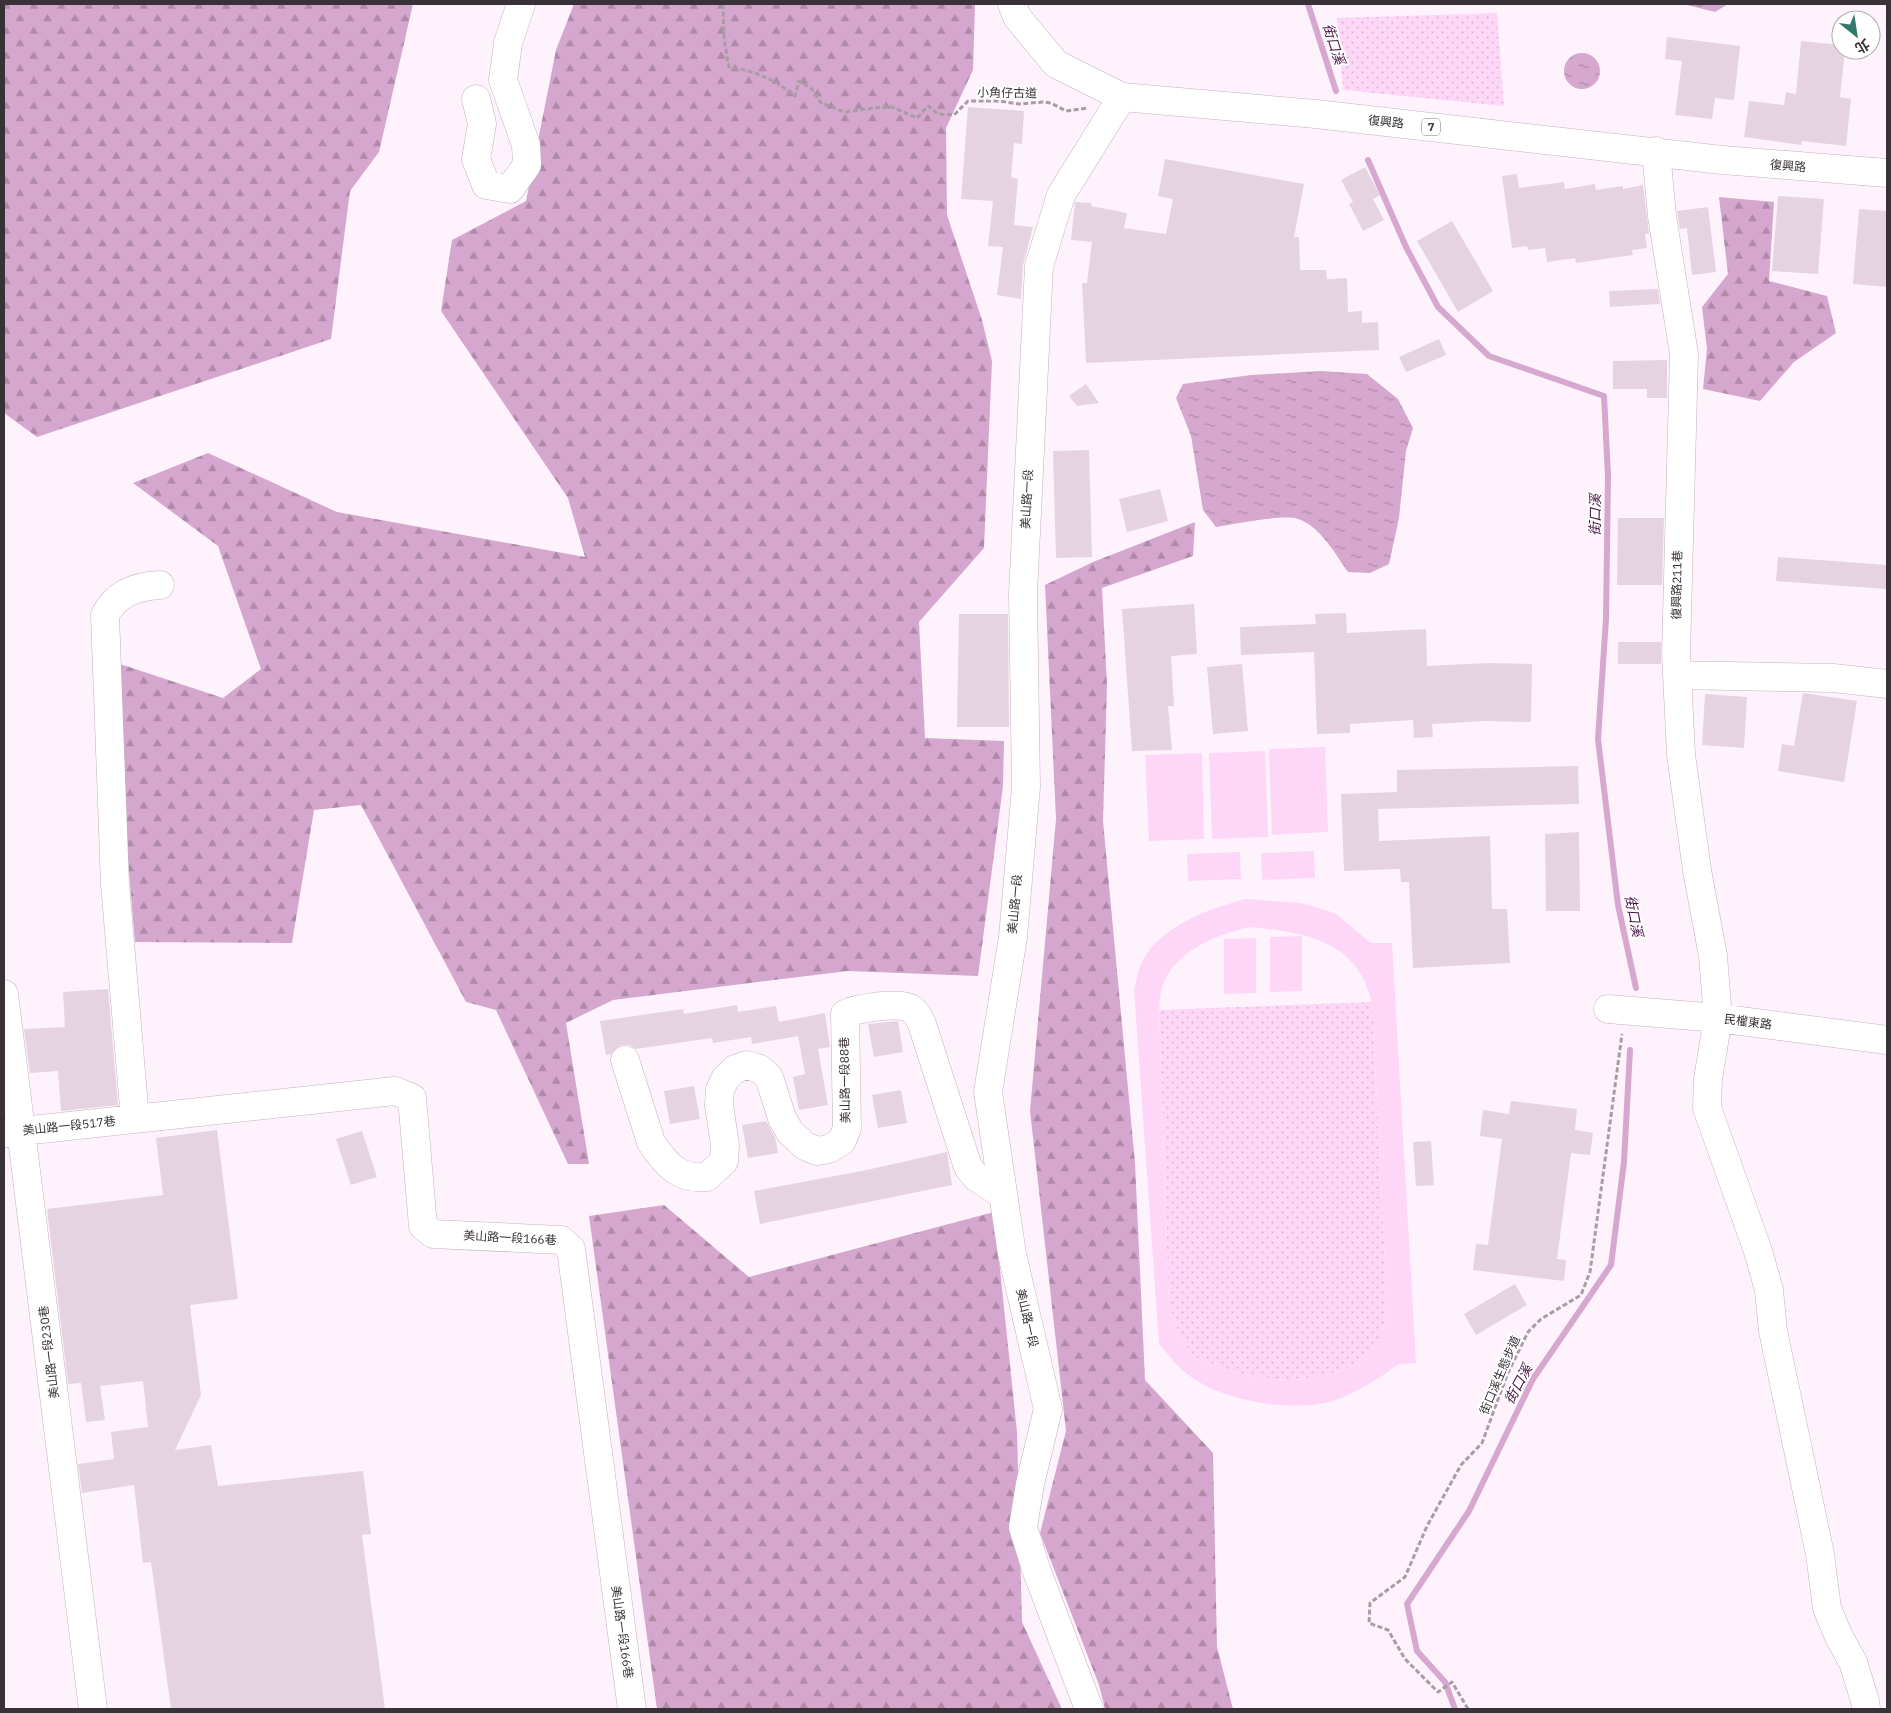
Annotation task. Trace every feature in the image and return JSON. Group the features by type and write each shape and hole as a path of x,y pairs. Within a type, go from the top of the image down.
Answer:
{"street":[{"path":"476,99 482,124 476,160 486,185 510,189 528,165 526,145 502,80 508,43 521,4"},
{"name":"復興路","path":"1012,4 1017,16 1056,64 1122,97 1316,114 1741,162 1887,173"},
{"name":"美山路一段","path":"1088,1709 1036,1569 1023,1527 1030,1484 1048,1409 1012,1254 988,1092 1013,937 1026,787 1022,594 1039,266 1061,195 1122,97"},
{"name":"復興路211巷","path":"1656,151 1662,216 1684,354 1676,652 1681,755 1697,870 1713,956 1718,1018 1708,1080 1708,1108 1758,1251 1769,1290 1773,1330 1820,1554 1827,1608 1839,1637 1853,1662 1866,1709"},
{"path":"135,1120 115,884 105,615 111,604 125,593 143,586 160,585"},
{"path":"1677,676 1833,678 1887,684"},
{"name":"美山路一段230巷","path":"4,994 13,1132 93,1709"},
{"name":"美山路一段88巷","path":"625,1060 651,1142 657,1151 678,1174 688,1178 707,1177 724,1161 725,1145 719,1105 720,1090 725,1079 736,1069 747,1065 760,1069 769,1078 782,1118 790,1132 805,1146 817,1151 829,1149 842,1142 847,1128 845,1014 852,1010 897,1006 910,1008 918,1014 922,1024 968,1167 976,1177 1003,1195"},
{"name":"民權東路","path":"1616,1017 1718,1018 1887,1040"},
{"name":"美山路一段166巷","path":"135,1120 395,1092 412,1098 423,1226 433,1234 561,1240 571,1249 632,1709"},
{"name":"美山路一段517巷","path":"13,1132 135,1120"}],"path":[{"name":"小角仔古道","path":"723,4 724,39 729,66 754,71 779,82 795,96 799,82 812,90 821,103 845,112 890,106 917,118 928,106 938,114 954,115 968,101 999,100 1019,104 1051,103 1066,111 1092,108 1122,97"},
{"name":"街口溪生態步道","path":"1468,1709 1452,1682 1438,1692 1405,1659 1388,1630 1369,1623 1370,1603 1405,1577 1428,1526 1461,1466 1482,1443 1504,1382 1528,1332 1548,1315 1581,1295 1590,1272 1616,1017"}],"shaded area":[{"path":"1497,13 1504,106 1343,90 1337,18"},
{"path":"1325,747 1328,832 1272,835 1269,749"},
{"path":"1265,751 1268,837 1212,839 1209,753"},
{"path":"1202,753 1204,839 1149,841 1145,755"},
{"path":"1314,851 1315,878 1262,880 1261,853"},
{"path":"1240,852 1241,879 1188,881 1187,854"},
{"path":"1245,899 1301,903 1335,913 1371,943 1392,943 1416,1363 1397,1365 1357,1391 1325,1403 1285,1405 1264,1403 1224,1393 1206,1386 1191,1377 1174,1362 1159,1344 1134,990 1140,967 1147,953 1157,941 1184,922 1215,908","holes":["1249,927 1308,937 1326,943 1341,952 1354,965 1365,981 1372,1002 1387,1303 1385,1324 1372,1348 1357,1362 1339,1372 1296,1380 1253,1377 1201,1360 1192,1354 1184,1343 1175,1325 1169,1306 1159,1010 1162,987 1168,974 1176,964 1198,946 1223,935"]},
{"path":"1302,936 1302,991 1270,992 1270,937"},
{"path":"1256,938 1256,993 1224,994 1224,939"},
{"path":"1372,1002 1387,1303 1386,1320 1383,1330 1372,1348 1357,1362 1339,1372 1318,1377 1296,1380 1253,1377 1207,1363 1192,1354 1184,1343 1175,1325 1169,1306 1159,1010"}],"green space":[{"path":"4,4 413,4 379,152 350,191 331,339 37,437 4,413"},
{"path":"574,4 975,4 973,70 946,128 947,215 982,320 992,361 984,548 919,622 925,738 1004,741 1003,786 978,976 848,971 613,1000 566,1023 589,1164 568,1164 496,1010 466,1002 361,805 314,810 292,943 135,942 111,661 223,698 261,669 218,546 133,483 208,453 337,512 585,557 568,498 441,311 452,240 526,201 556,50"},
{"path":"1719,197 1774,202 1769,281 1827,296 1836,333 1794,362 1760,401 1703,389 1707,349 1702,307 1728,274"},
{"path":"1195,522 1193,556 1102,588 1107,685 1103,821 1135,1163 1145,1380 1213,1453 1217,1647 1233,1709 1105,1709 1099,1685 1040,1533 1066,1431 1030,1111 1056,819 1045,585 1093,562"},
{"path":"664,1205 749,1277 994,1212 1017,1432 1022,1622 1062,1709 657,1709 589,1216"}],"water":[{"path":"1683,4 1728,4 1715,12"},
{"path":"1582,53 1589,54 1595,58 1599,64 1599,78 1595,84 1589,88 1582,89 1575,88 1569,84 1565,78 1564,71 1565,64 1569,58 1575,54"},
{"path":"1321,371 1367,374 1398,399 1413,428 1406,451 1399,518 1389,564 1370,573 1348,572 1320,534 1298,519 1270,519 1216,527 1203,510 1191,436 1176,398 1183,384 1251,375"}],"building":[{"path":"1667,37 1740,46 1734,100 1715,98 1712,119 1675,115 1682,61 1665,59"},
{"path":"1801,41 1831,44 1831,60 1844,60 1840,97 1851,99 1846,146 1802,141 1801,145 1744,137 1749,101 1784,105 1786,92 1796,94"},
{"path":"968,107 1024,111 1022,144 1014,143 1011,177 1018,179 1014,225 1033,227 1023,265 1021,299 997,295 1003,247 988,246 993,201 961,199"},
{"path":"1165,159 1304,184 1294,237 1299,237 1300,270 1326,270 1327,279 1347,278 1348,312 1362,311 1362,323 1378,322 1379,350 1086,363 1082,283 1087,283 1092,242 1071,240 1075,202 1092,203 1091,206 1127,213 1124,228 1166,234 1173,199 1158,196"},
{"path":"1365,167 1380,195 1373,199 1384,220 1363,231 1349,204 1353,202 1341,180"},
{"path":"1517,174 1519,188 1564,182 1565,189 1595,184 1596,190 1623,186 1623,189 1643,185 1649,234 1645,234 1647,248 1632,250 1633,255 1576,263 1575,258 1547,262 1545,248 1528,250 1527,246 1512,248 1502,176"},
{"path":"1778,196 1824,199 1818,274 1772,271"},
{"path":"1708,207 1716,272 1692,275 1687,228 1680,229 1677,211"},
{"path":"1859,209 1887,211 1887,287 1853,284"},
{"path":"1452,221 1493,291 1458,312 1417,241"},
{"path":"1658,289 1660,304 1610,307 1609,291"},
{"path":"1439,339 1446,355 1406,372 1399,357"},
{"path":"1667,360 1667,398 1647,398 1647,389 1613,389 1613,361"},
{"path":"1086,384 1099,403 1077,406 1069,396"},
{"path":"1089,450 1092,557 1056,558 1053,451"},
{"path":"1160,489 1168,521 1127,532 1119,499"},
{"path":"1618,518 1664,518 1662,585 1617,585"},
{"path":"1778,557 1887,565 1887,589 1776,581"},
{"path":"1194,604 1197,654 1171,656 1174,706 1168,706 1172,750 1132,751 1122,609"},
{"path":"1346,613 1347,633 1426,629 1427,666 1488,663 1532,664 1531,722 1484,721 1432,724 1433,737 1414,738 1413,720 1350,724 1350,733 1317,734 1314,652 1241,655 1240,627 1316,624 1315,614"},
{"path":"959,614 1008,614 1009,727 957,727"},
{"path":"1618,642 1661,642 1661,664 1618,664"},
{"path":"1242,664 1248,731 1213,734 1207,667"},
{"path":"1803,693 1857,701 1844,782 1778,771 1782,744 1794,746"},
{"path":"1705,694 1747,697 1744,748 1702,745"},
{"path":"1578,766 1579,804 1378,809 1379,841 1490,836 1492,909 1507,909 1510,963 1413,968 1409,882 1401,882 1400,869 1344,871 1341,794 1397,792 1397,770"},
{"path":"1579,832 1580,911 1546,911 1545,834"},
{"path":"108,989 118,1105 61,1111 58,1071 30,1073 24,1029 65,1027 63,992"},
{"path":"737,1005 738,1012 776,1006 779,1022 825,1013 830,1047 818,1049 828,1105 799,1110 793,1077 805,1074 798,1036 752,1044 751,1037 713,1043 712,1038 636,1049 629,1045 621,1045 611,1054 606,1055 600,1021 683,1009 684,1014"},
{"path":"898,1021 903,1052 874,1057 868,1024"},
{"path":"694,1086 700,1119 670,1124 664,1091"},
{"path":"901,1090 907,1123 878,1128 872,1095"},
{"path":"1511,1101 1577,1109 1575,1130 1593,1133 1590,1155 1571,1153 1557,1259 1566,1260 1564,1281 1473,1270 1476,1244 1488,1245 1502,1139 1480,1136 1483,1110 1509,1114"},
{"path":"766,1121 775,1137 778,1153 748,1158 742,1125"},
{"path":"217,1130 238,1299 190,1305 201,1395 175,1450 211,1445 218,1486 363,1471 371,1534 362,1535 385,1709 171,1709 151,1562 143,1563 134,1485 82,1493 78,1464 114,1459 111,1432 148,1427 143,1381 100,1386 105,1420 86,1422 81,1383 68,1384 47,1209 163,1195 156,1138"},
{"path":"362,1131 377,1177 351,1185 336,1139"},
{"path":"1431,1141 1434,1185 1416,1186 1413,1142"},
{"path":"947,1152 952,1185 760,1224 754,1191 862,1171"},
{"path":"1515,1284 1527,1305 1476,1335 1464,1314"}],"waterway":[{"name":"街口溪","path":"1308,4 1336,91"},
{"name":"街口溪","path":"1368,160 1406,247 1438,307 1489,356 1604,396 1608,476 1606,619 1598,739 1618,905 1636,988"},
{"name":"街口溪","path":"1455,1709 1445,1682 1417,1651 1407,1604 1469,1511 1533,1379 1611,1265 1624,1162 1630,1050"}]}
